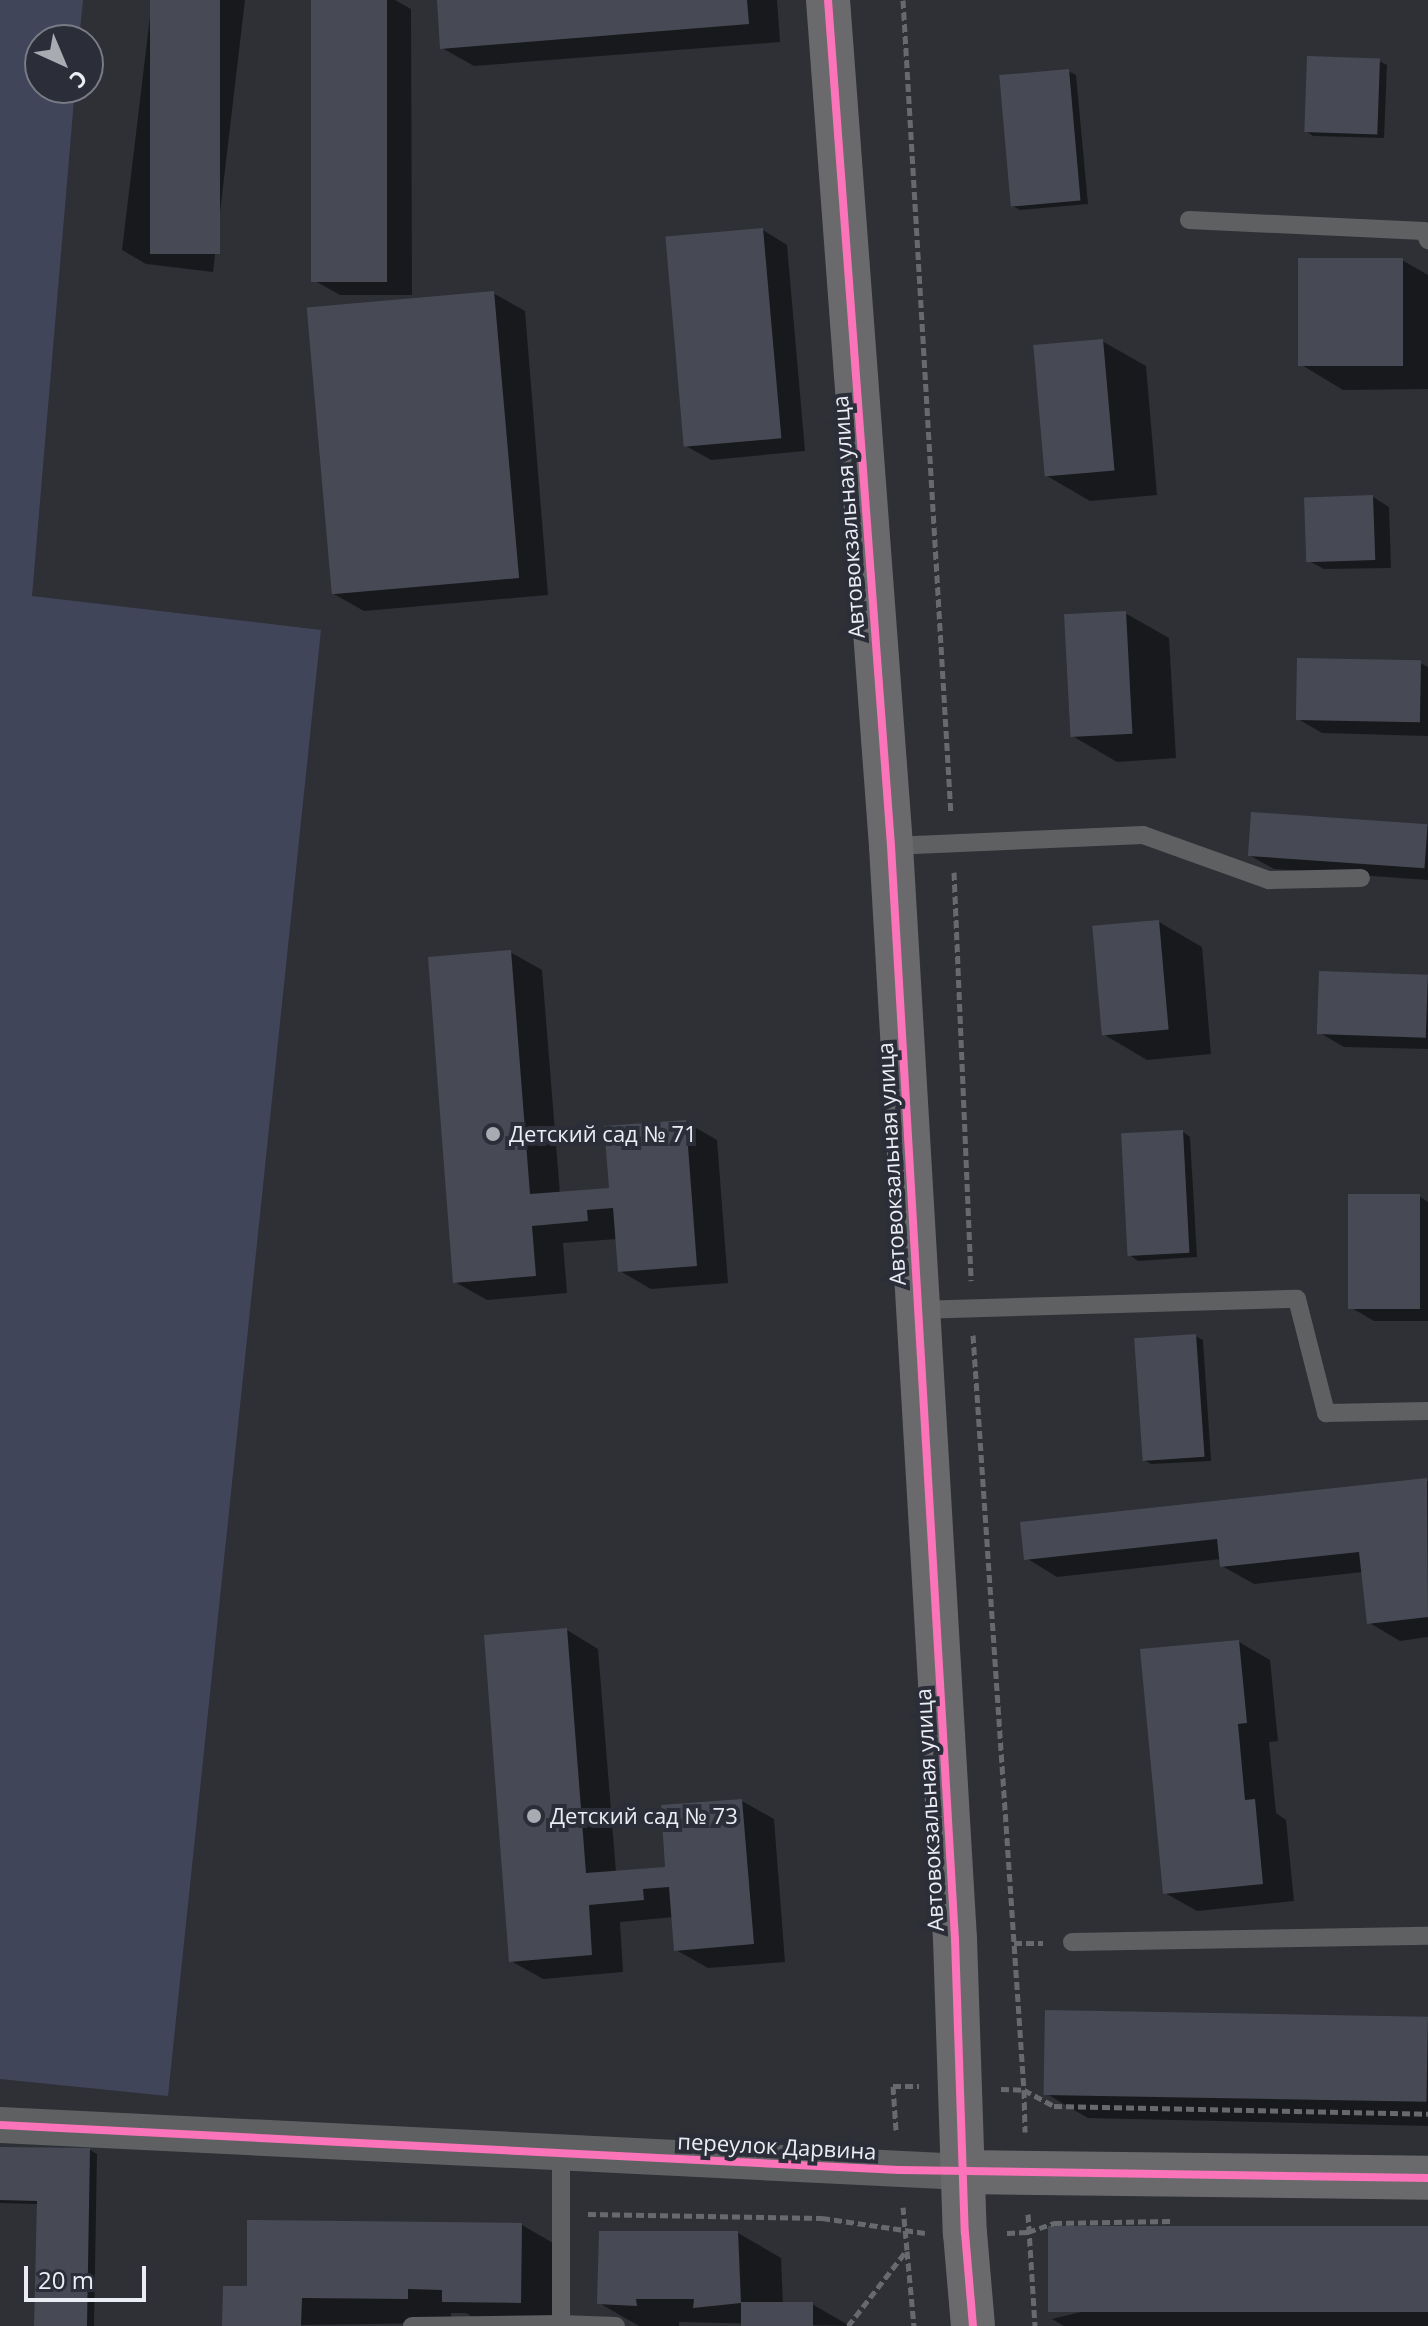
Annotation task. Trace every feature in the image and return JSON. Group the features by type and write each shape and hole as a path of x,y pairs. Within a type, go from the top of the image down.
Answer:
{"street":[{"name":"Автовокзальная улица","path":"828,0 891,846 954,1923 973,2326"},
{"name":"переулок Дарвина","path":"0,2125 964,2172 1428,2178"}],"lane":[{"path":"1189,220 1424,231 1428,240"},
{"path":"891,846 1143,835 1269,880 1361,878"},
{"path":"917,1310 1297,1299 1326,1413 1428,1411"},
{"path":"1072,1942 1428,1936"},
{"path":"561,2154 561,2324"},
{"path":"412,2326 616,2326"}],"path":[{"path":"903,0 953,844 972,1307 1024,2090 1054,2106 1428,2114"},
{"path":"561,2213 822,2218 905,2232"},
{"path":"907,2250 914,2326"}],"shaded area":[{"path":"0,0 83,0 81,24 24,24 24,104 74,104 32,596 321,630 168,2096 0,2079"}],"building":[{"path":"150,0 220,0 220,254 150,254"},
{"path":"311,0 387,0 387,282 311,282"},
{"path":"437,0 747,0 749,24 440,49"},
{"path":"1307,56 1380,59 1377,135 1304,132"},
{"path":"1069,69 1081,200 1011,207 999,75"},
{"path":"763,228 781,438 684,447 665,237"},
{"path":"1298,258 1403,258 1403,366 1298,366"},
{"path":"494,291 519,578 332,594 307,307"},
{"path":"1103,339 1115,470 1045,477 1033,345"},
{"path":"1373,495 1375,560 1306,562 1304,497"},
{"path":"1126,611 1132,734 1071,737 1064,614"},
{"path":"1297,658 1421,660 1420,722 1296,720"},
{"path":"1251,812 1428,824 1424,868 1248,856"},
{"path":"1159,920 1169,1030 1102,1035 1092,926"},
{"path":"511,950 530,1194 609,1188 604,1126 686,1120 697,1266 618,1272 613,1208 587,1210 588,1221 532,1226 536,1276 453,1283 428,957"},
{"path":"1319,971 1428,975 1426,1038 1317,1034"},
{"path":"1183,1130 1189,1253 1128,1256 1121,1133"},
{"path":"1348,1194 1420,1194 1420,1309 1348,1309"},
{"path":"1196,1334 1205,1457 1143,1461 1134,1338"},
{"path":"1427,1478 1428,1617 1367,1624 1359,1552 1220,1567 1217,1539 1024,1560 1020,1522"},
{"path":"567,1628 586,1873 665,1867 661,1805 742,1799 754,1944 674,1951 669,1887 643,1889 644,1900 589,1905 592,1955 509,1962 484,1635"},
{"path":"1239,1640 1247,1723 1238,1724 1245,1800 1255,1799 1263,1884 1163,1894 1140,1649"},
{"path":"1045,2010 1428,2017 1426,2102 1044,2095"},
{"path":"0,2147 90,2148 87,2326 34,2326 37,2201 0,2200"},
{"path":"247,2220 522,2223 521,2303 442,2302 442,2290 408,2289 408,2299 302,2298 301,2326 222,2326 223,2286 247,2286"},
{"path":"1048,2226 1428,2226 1428,2312 1048,2312"},
{"path":"599,2231 738,2231 741,2303 693,2308 694,2299 636,2299 637,2306 597,2304"},
{"path":"741,2302 813,2302 813,2326 741,2326"}],"cycle path":[{"path":"828,0 891,846 955,1939 965,2233 973,2326"},
{"path":"0,2125 899,2170 1428,2178"}],"place":[{"name":"Детский сад № 71","path":"493,1134"},
{"name":"Детский сад № 73","path":"534,1816"}]}
